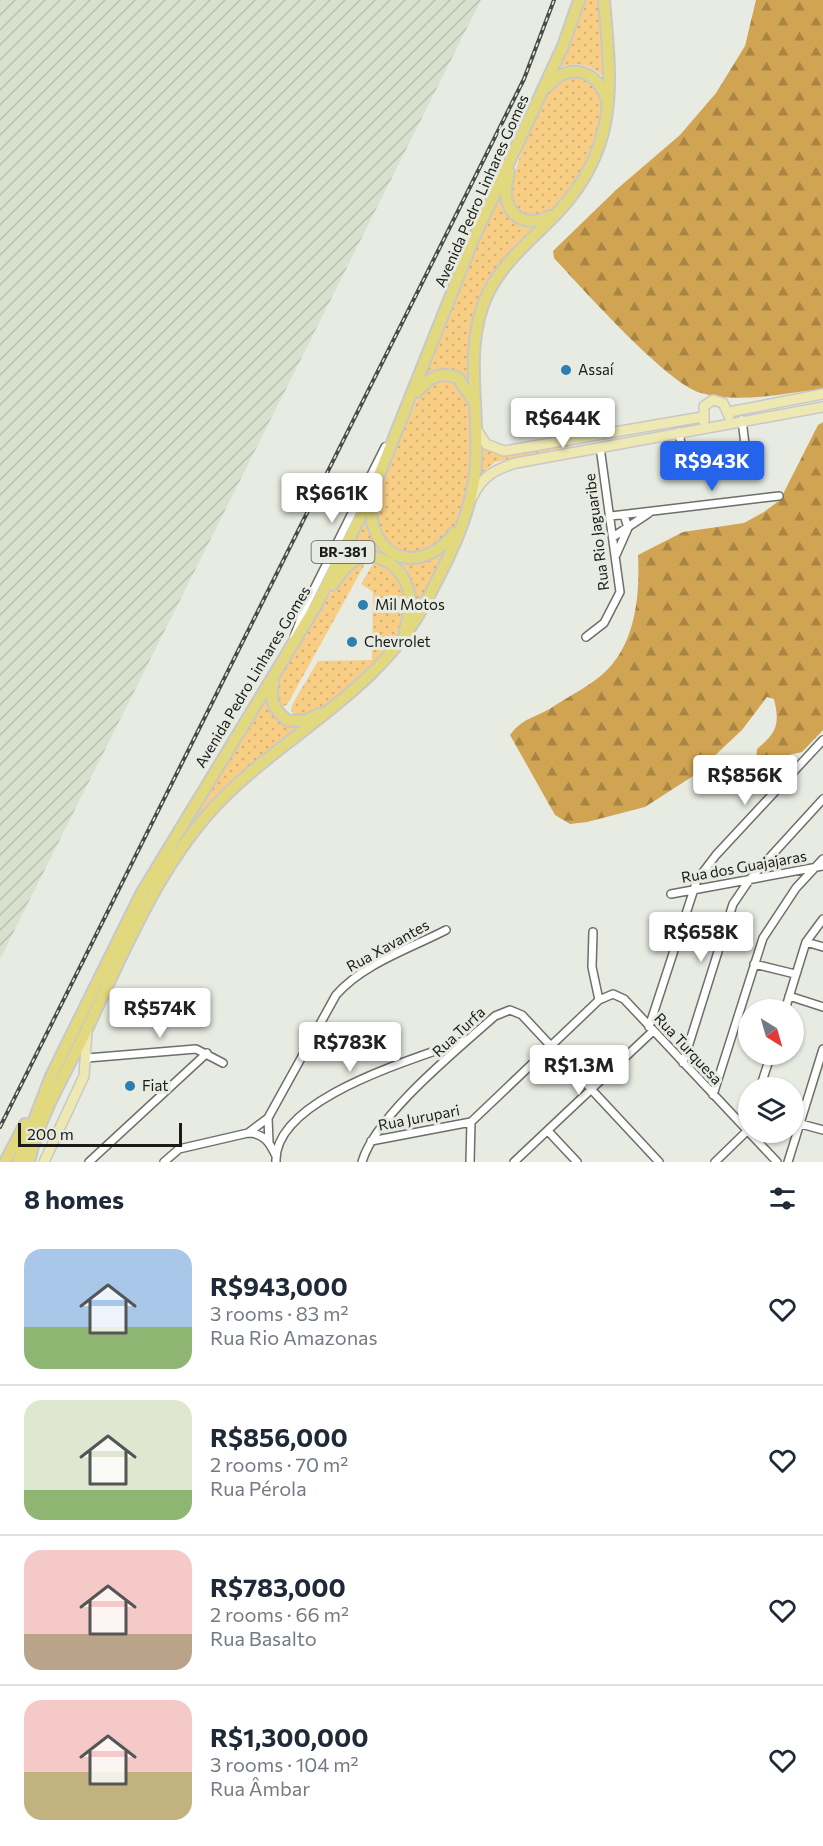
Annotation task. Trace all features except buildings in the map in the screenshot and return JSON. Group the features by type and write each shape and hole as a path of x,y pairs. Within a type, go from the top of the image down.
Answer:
{"highway":[{"name":"Avenida Pedro Linhares Gomes","path":"18,1162 51,1076 141,894 317,604 371,495 411,400 473,240 563,46 579,0"},
{"path":"28,1162 45,1116 158,885 198,826 244,778 343,702 370,676 403,638 423,607 458,536 468,508 474,477 476,426 474,343 487,295 506,264 578,188 594,159 609,110 611,73 604,0"},
{"path":"541,95 554,79 576,70 598,81 609,110"},
{"path":"510,163 507,202 517,216 532,223 560,209"},
{"path":"411,400 430,378 443,374 458,378 464,383 476,408"},
{"path":"371,495 371,520 379,540 396,555 410,559 424,558 448,542 468,508"},
{"path":"317,604 350,563 370,557 386,561 403,575 408,586 410,601 403,638"},
{"path":"277,671 271,697 273,707 288,721 307,720 343,702"},
{"path":"5,1162 51,1076"}],"main road":[{"path":"729,412 823,394"},
{"path":"713,400 723,403 729,412 728,419 719,426 707,424 702,417 704,406 713,400"},
{"path":"468,508 482,480 496,470 582,450 823,407"},
{"path":"476,426 486,444 504,451 579,436 702,417"},
{"path":"579,436 576,445 582,450"},
{"path":"44,1162 84,1076 87,1058 87,1030"}],"street":[{"path":"291,648 297,626 316,584 376,464 405,414"},
{"path":"742,420 747,461"},
{"path":"679,432 685,469"},
{"name":"Rua Rio Jaguaribe","path":"586,637 604,623 620,592 600,447"},
{"path":"611,516 779,496"},
{"path":"613,537 651,511"},
{"path":"615,558 628,528 624,514"},
{"path":"514,1162 591,1091 651,1029 693,890 716,855 823,740"},
{"path":"683,1063 728,919 750,879 823,799"},
{"path":"713,1095 754,964 771,923 823,859"},
{"name":"Rua dos Guajajaras","path":"670,894 823,866"},
{"path":"788,999 806,942 823,919"},
{"name":"Rua Xavantes","path":"248,1133 268,1118 336,995 345,986 386,960 446,930"},
{"path":"470,1162 471,1122 599,1000 592,967 593,932"},
{"path":"806,942 823,947"},
{"path":"754,964 795,975"},
{"name":"Rua Turquesa","path":"599,1000 606,995 619,996 738,1119"},
{"path":"789,996 823,1007"},
{"name":"Rua Turfa","path":"362,1162 371,1141 389,1116 495,1016 510,1010 522,1015 551,1046"},
{"path":"276,1159 281,1137 288,1126 319,1100 471,1038"},
{"path":"551,1046 659,1162"},
{"path":"804,1115 820,1068 823,1049"},
{"path":"87,1058 186,1050 207,1053 223,1063"},
{"path":"89,1162 207,1053"},
{"path":"268,1118 269,1143 276,1159"},
{"name":"Rua Jurupari","path":"371,1141 471,1122"},
{"path":"804,1125 823,1130"},
{"path":"548,1131 577,1162"},
{"path":"164,1162 179,1149 248,1133 261,1135 269,1143"},
{"path":"715,1162 738,1138"},
{"name":"Rua Turquesa","path":"761,1143 777,1162"},
{"path":"788,1162 794,1143"}],"shaded area":[{"path":"0,0 481,0 0,959"},
{"path":"582,0 600,0 606,80 595,70 584,65 557,68"},
{"path":"582,73 604,95 595,146 573,187 546,215 538,217 521,214 513,199 512,188 517,165 536,115 556,82"},
{"path":"499,186 505,209 509,215 519,223 536,228 503,262 483,298 472,337 469,384 458,374 446,371 434,374 421,382"},
{"path":"452,377 464,391 472,422 471,463 464,503 451,532 423,556 394,552 376,529 374,509 377,489 419,396 434,378"},
{"path":"477,439 486,449 571,440 572,446 495,462 476,478"},
{"path":"368,510 371,527 407,561 450,544 412,615 414,590 412,581 408,573 393,561 370,553 333,578"},
{"path":"378,560 390,565 407,588 404,616 397,634 374,665 343,693 326,705 296,718 291,710 293,703 318,661 372,660 373,592 361,584"},
{"path":"366,562 287,705 280,707 274,691 278,680 341,576 354,564"},
{"path":"269,690 274,713 308,722 264,756 167,863 165,860"}],"green space":[{"path":"756,0 823,0 823,389 762,397 731,398 701,393 686,386 667,372 603,311 554,258 553,251 617,189 680,135 716,93 745,46"},
{"path":"823,422 823,730 802,752 756,760 757,749 773,733 777,722 774,699 767,697 742,730 693,776 645,807 587,822 570,824 555,815 510,735 524,721 551,708 596,680 617,657 625,644 634,615 638,585 638,555 683,532 744,523 764,512 780,500 818,425"}],"railway":[{"path":"0,1127 524,79 554,0"}],"place":[{"name":"Assaí","path":"566,370"},
{"name":"Mil Motos","path":"363,605"},
{"name":"Chevrolet","path":"352,642"},
{"name":"Fiat","path":"130,1086"}]}
